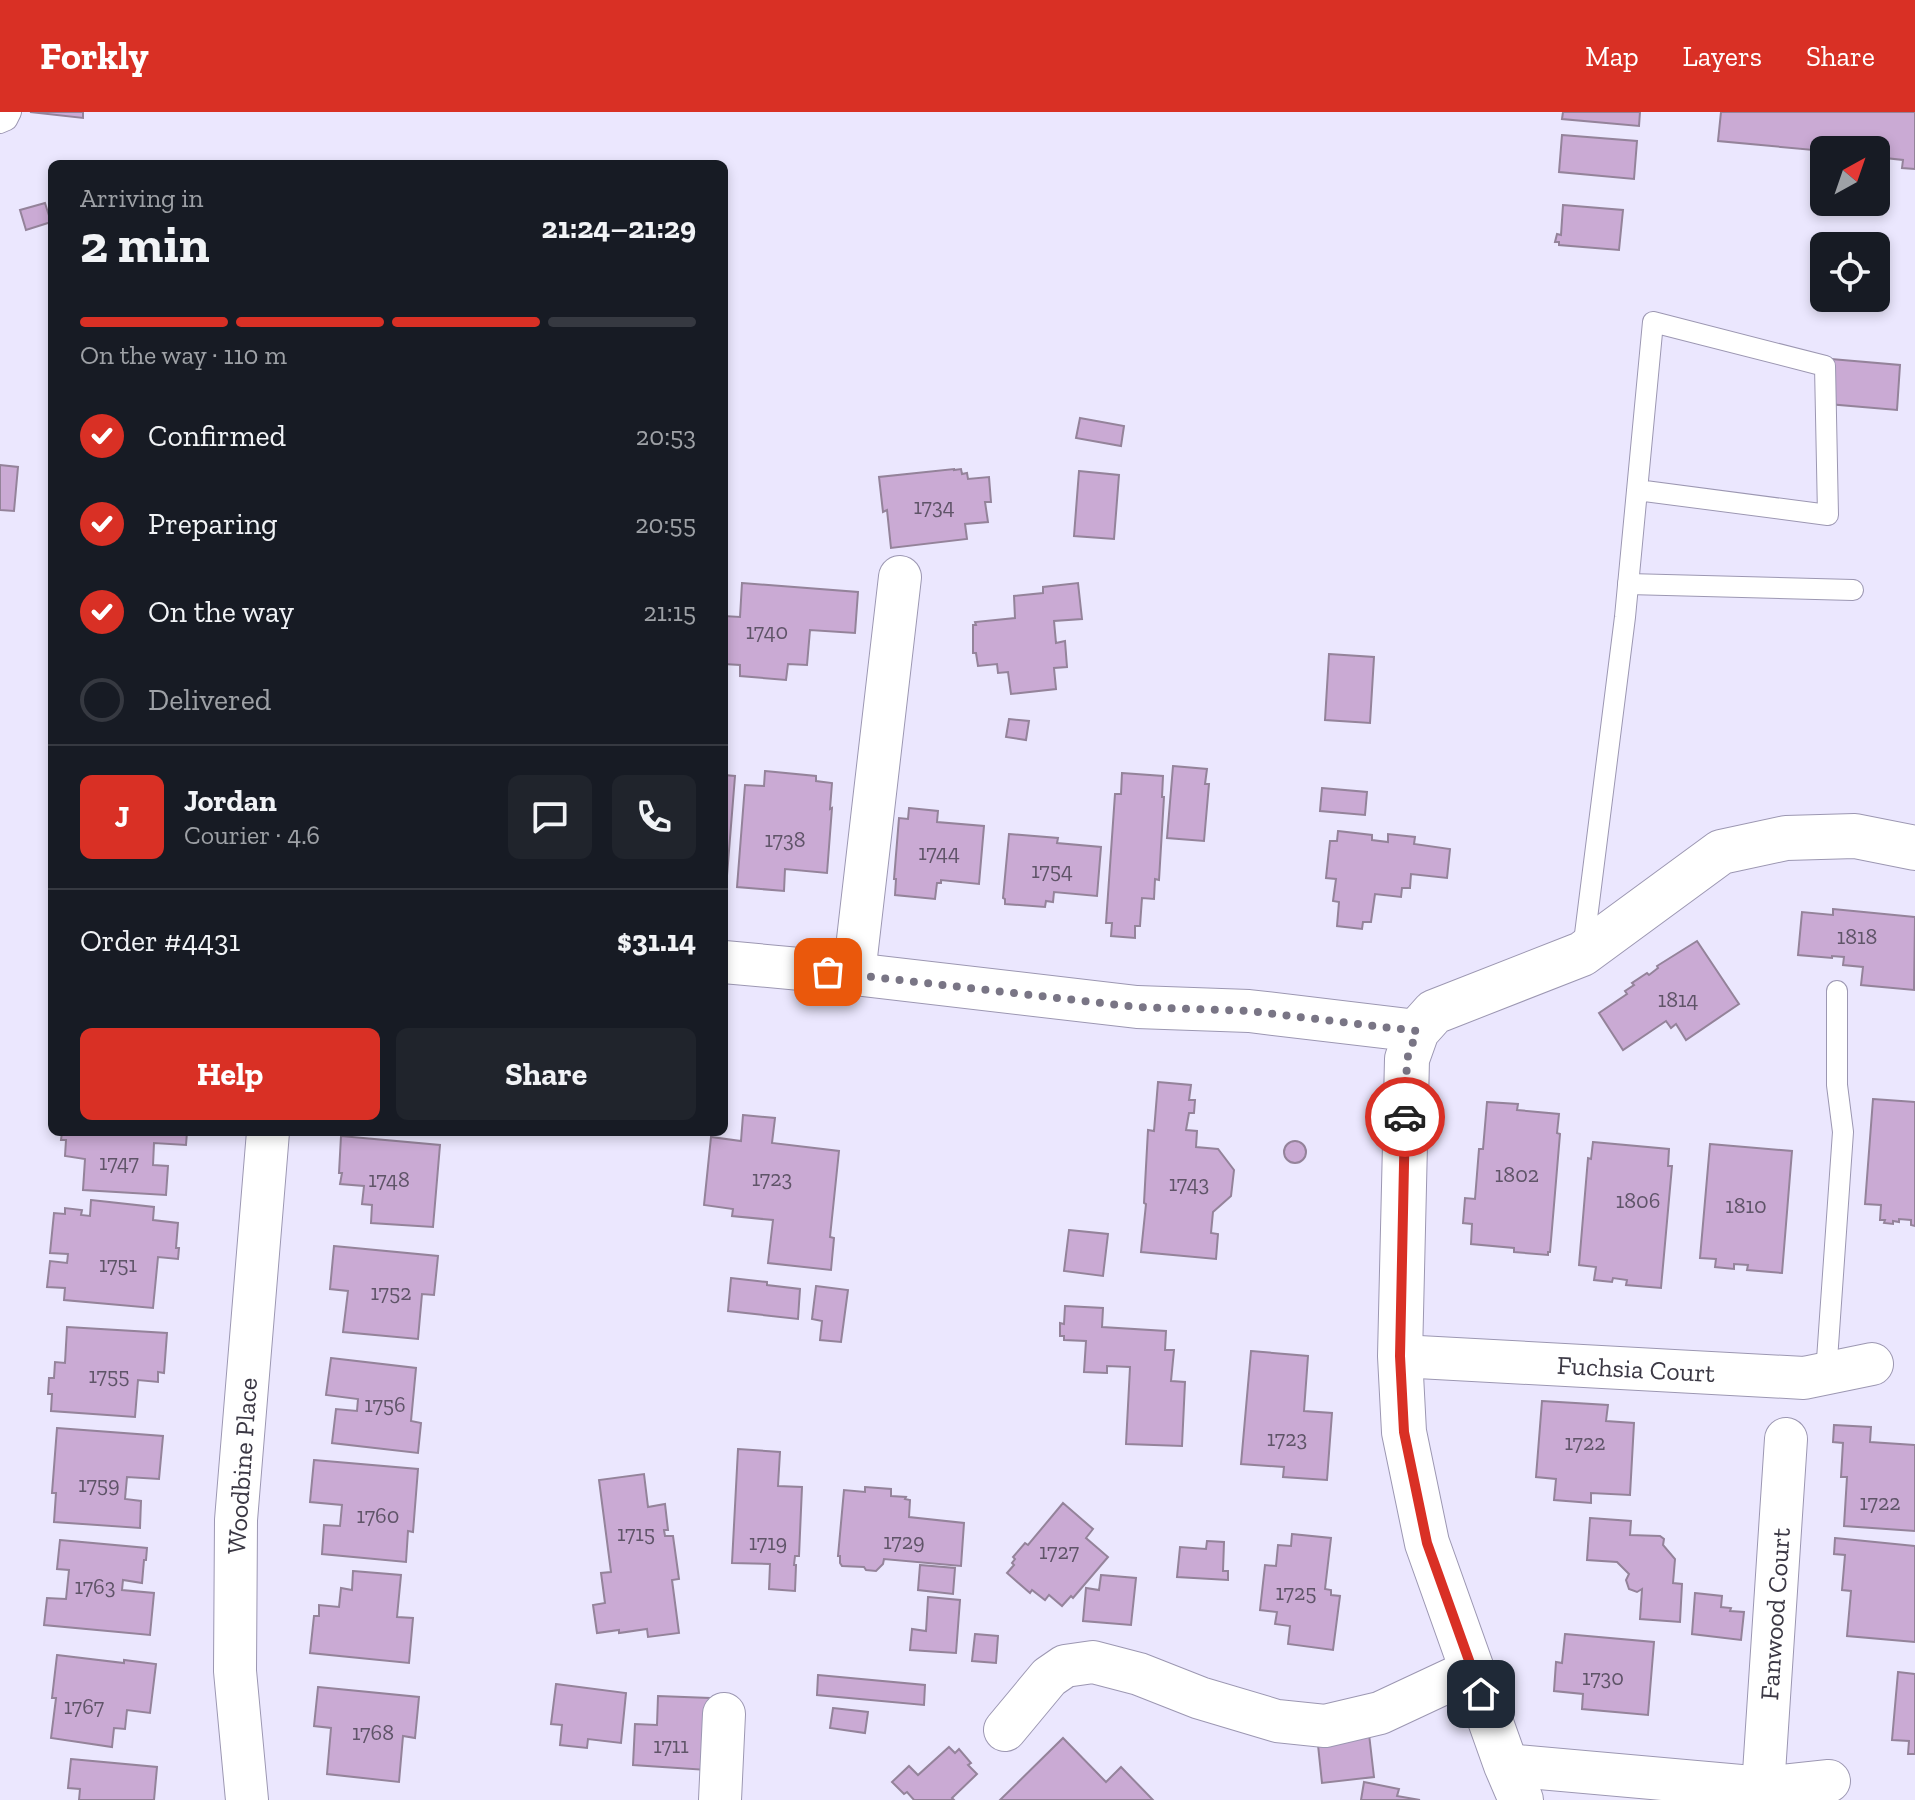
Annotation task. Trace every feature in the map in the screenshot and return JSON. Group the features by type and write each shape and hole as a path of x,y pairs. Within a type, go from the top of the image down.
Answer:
{"street":[{"path":"854,974 900,577"},
{"path":"1829,1781 1763,1788 1513,1783 1427,1543 1404,1432 1400,1356 1407,1059 1417,1031 1434,1012 1582,954 1721,852 1786,838 1855,836 1915,848"},
{"path":"728,962 1137,1007 1249,1011 1417,1031"},
{"name":"Woodbine Place","path":"247,1800 235,1671 236,1520 268,1136"},
{"name":"Fuchsia Court","path":"1400,1356 1804,1378 1872,1364"},
{"name":"Fanwood Court","path":"1763,1788 1786,1439"},
{"path":"1005,1730 1049,1677 1065,1666 1093,1662 1139,1674 1200,1698 1277,1721 1325,1726 1380,1713 1472,1670"},
{"path":"720,1800 724,1714"}],"lane":[{"path":"0,123 7,120 11,112"},
{"path":"1582,954 1628,584 1653,322 1825,366 1828,515 1637,490"},
{"path":"1628,584 1853,590"},
{"path":"1826,1374 1843,1132 1837,1085 1837,991"}],"building":[{"path":"30,112 83,112 83,118"},
{"path":"1563,112 1640,112 1639,126 1562,119"},
{"path":"1721,112 1915,112 1915,169 1902,168 1903,160 1890,159 1890,136 1810,136 1810,150 1718,141"},
{"path":"1562,135 1637,141 1634,179 1559,172"},
{"path":"45,203 48,223 26,230 20,210"},
{"path":"1563,205 1623,210 1619,250 1559,245 1555,242 1557,234 1561,235"},
{"path":"1831,359 1900,365 1897,410 1828,404"},
{"path":"1080,418 1124,426 1121,446 1076,438"},
{"path":"0,465 18,467 14,511 0,510"},
{"path":"961,469 962,474 967,473 968,479 989,477 991,502 985,502 988,522 965,524 967,539 891,548 879,477"},
{"path":"1079,471 1119,475 1114,539 1074,536"},
{"path":"742,583 858,592 855,633 810,630 807,665 788,664 786,680 740,676 740,665 728,664 728,616 740,617"},
{"path":"1078,583 1082,619 1054,621 1056,643 1065,641 1067,667 1054,668 1056,689 1011,694 1008,672 998,673 997,664 978,666 976,653 973,653 975,622 1015,618 1014,596 1043,593 1043,587"},
{"path":"1329,654 1374,657 1370,723 1325,720"},
{"path":"1009,719 1029,721 1026,740 1006,737"},
{"path":"1173,766 1207,769 1205,784 1209,784 1204,841 1167,838"},
{"path":"765,771 816,776 816,781 832,783 827,873 785,869 784,891 737,887 745,785 764,786"},
{"path":"1122,773 1163,776 1159,880 1155,879 1154,899 1142,898 1140,926 1135,926 1135,938 1111,936 1112,923 1106,923 1115,794 1121,794"},
{"path":"728,775 735,776 728,863"},
{"path":"1322,788 1367,792 1365,815 1320,811"},
{"path":"909,808 938,811 937,822 984,826 979,884 941,880 937,883 935,899 895,895 899,818 908,819"},
{"path":"1338,831 1372,835 1372,840 1388,842 1388,834 1415,837 1414,844 1450,849 1447,878 1411,874 1410,888 1402,888 1401,897 1375,894 1371,922 1363,922 1362,929 1337,926 1339,902 1333,901 1336,879 1326,878 1330,841 1337,841"},
{"path":"1009,834 1058,838 1057,843 1101,847 1097,896 1054,892 1053,902 1046,901 1045,907 1005,904"},
{"path":"1833,909 1915,917 1914,990 1861,985 1863,967 1843,965 1844,957 1798,955 1802,912 1833,915"},
{"path":"1697,941 1739,1004 1686,1040 1676,1024 1671,1028 1666,1021 1623,1050 1599,1013 1627,994 1625,991 1634,985 1632,983 1647,973 1649,975 1657,966"},
{"path":"1158,1082 1191,1085 1189,1100 1195,1100 1194,1113 1189,1113 1186,1130 1197,1131 1196,1147 1218,1149 1234,1170 1231,1196 1213,1212 1211,1233 1218,1234 1216,1259 1141,1252 1148,1130 1154,1131"},
{"path":"1873,1099 1915,1102 1915,1226 1911,1225 1911,1220 1884,1223 1885,1220 1880,1220 1881,1205 1865,1204"},
{"path":"1487,1102 1518,1104 1517,1110 1559,1114 1557,1133 1560,1134 1548,1255 1471,1244 1472,1224 1463,1223 1465,1198 1475,1199"},
{"path":"743,1115 775,1118 772,1143 839,1151 830,1237 834,1238 831,1270 768,1263 773,1220 732,1216 733,1209 704,1205 711,1137 741,1141"},
{"path":"62,1136 187,1136 186,1145 154,1143 153,1165 168,1166 166,1195 83,1190 85,1159 65,1156 66,1140 61,1140"},
{"path":"341,1136 440,1145 433,1227 371,1223 372,1205 362,1204 364,1186 340,1184"},
{"path":"1295,1141 1303,1144 1306,1152 1303,1160 1295,1163 1287,1160 1284,1152 1287,1144"},
{"path":"1593,1142 1669,1149 1668,1166 1672,1166 1661,1288 1626,1285 1627,1280 1613,1278 1612,1282 1594,1280 1596,1267 1579,1265 1588,1158 1591,1159"},
{"path":"1710,1144 1792,1151 1782,1273 1747,1270 1748,1265 1734,1264 1734,1269 1715,1267 1716,1259 1700,1258"},
{"path":"91,1200 154,1207 153,1220 178,1223 178,1259 158,1257 153,1308 64,1300 65,1288 47,1287 50,1261 67,1263 68,1254 50,1253 54,1213 65,1214 65,1208 82,1210 81,1215 90,1216"},
{"path":"1069,1230 1108,1234 1103,1276 1064,1271"},
{"path":"334,1246 438,1256 434,1295 422,1294 418,1339 343,1332 348,1291 330,1289"},
{"path":"731,1278 800,1289 798,1319 728,1311"},
{"path":"816,1286 848,1290 841,1342 820,1340 822,1321 812,1319"},
{"path":"1065,1306 1103,1308 1102,1327 1166,1331 1165,1350 1174,1350 1171,1381 1185,1382 1182,1446 1126,1444 1130,1367 1107,1366 1107,1373 1084,1372 1086,1341 1064,1340 1064,1336 1060,1336"},
{"path":"67,1327 167,1333 164,1373 158,1372 158,1382 138,1380 135,1417 51,1411 49,1378 54,1378 55,1362 65,1363"},
{"path":"1251,1351 1308,1356 1304,1411 1332,1413 1327,1480 1283,1477 1284,1467 1241,1464"},
{"path":"331,1358 416,1368 411,1421 421,1423 418,1453 332,1443 336,1409 357,1411 358,1399 326,1395"},
{"path":"1542,1401 1608,1405 1606,1421 1634,1423 1630,1495 1591,1493 1591,1503 1554,1500 1556,1479 1536,1477"},
{"path":"1834,1425 1871,1427 1870,1442 1915,1445 1915,1531 1844,1526 1847,1477 1841,1477 1843,1443 1833,1442"},
{"path":"57,1428 163,1436 159,1479 127,1477 125,1499 141,1501 140,1528 54,1522 56,1493 52,1493"},
{"path":"738,1449 780,1452 778,1486 802,1487 799,1556 795,1556 794,1565 795,1591 769,1589 770,1564 732,1563"},
{"path":"314,1460 418,1469 413,1532 408,1531 406,1562 322,1554 324,1525 340,1526 342,1505 310,1502"},
{"path":"644,1474 648,1507 665,1504 668,1530 664,1530 665,1536 673,1536 679,1579 672,1580 679,1633 648,1637 647,1629 597,1633 593,1605 605,1603 601,1573 611,1572 599,1480"},
{"path":"865,1487 891,1489 891,1496 906,1497 910,1500 909,1517 964,1523 961,1566 884,1559 876,1571 842,1566 838,1556 844,1490 865,1492"},
{"path":"1063,1503 1093,1529 1086,1538 1108,1557 1073,1598 1071,1596 1062,1606 1049,1595 1045,1600 1032,1590 1030,1593 1007,1573 1014,1565 1013,1557 1025,1543 1028,1545"},
{"path":"1590,1518 1631,1521 1630,1535 1660,1536 1664,1539 1663,1545 1675,1559 1673,1583 1682,1584 1680,1622 1640,1619 1642,1589 1637,1592 1629,1589 1626,1580 1629,1574 1617,1562 1587,1560"},
{"path":"1292,1534 1331,1538 1325,1589 1331,1590 1331,1595 1340,1596 1333,1650 1288,1644 1290,1626 1275,1624 1277,1612 1260,1610 1265,1565 1276,1566 1278,1545 1291,1546"},
{"path":"1835,1538 1915,1546 1915,1642 1847,1636 1851,1591 1842,1590 1845,1555 1834,1554"},
{"path":"60,1540 147,1548 142,1583 123,1580 122,1590 154,1593 150,1635 44,1625 47,1598 66,1599 69,1570 57,1569"},
{"path":"1207,1541 1224,1542 1223,1571 1228,1571 1228,1580 1177,1577 1180,1547 1206,1549"},
{"path":"920,1565 955,1568 953,1594 918,1590"},
{"path":"353,1571 401,1575 397,1617 413,1618 409,1663 310,1653 314,1616 319,1616 319,1605 339,1607 341,1588 352,1590"},
{"path":"1101,1575 1136,1578 1131,1625 1083,1621 1086,1588 1099,1590"},
{"path":"1695,1593 1722,1596 1721,1607 1744,1612 1741,1640 1692,1634"},
{"path":"928,1597 960,1600 956,1653 910,1650 912,1629 926,1631"},
{"path":"975,1634 998,1636 996,1663 972,1661"},
{"path":"1565,1634 1654,1642 1648,1715 1582,1709 1583,1694 1554,1691 1556,1662 1562,1663"},
{"path":"57,1655 156,1664 150,1713 127,1710 125,1729 114,1728 112,1747 51,1738"},
{"path":"1898,1672 1915,1674 1915,1754 1908,1754 1909,1741 1892,1740"},
{"path":"818,1675 925,1685 924,1705 817,1695"},
{"path":"556,1684 626,1693 621,1743 588,1739 587,1748 560,1745 562,1725 551,1724"},
{"path":"318,1687 419,1697 415,1738 403,1736 399,1782 327,1774 331,1728 314,1726"},
{"path":"658,1696 710,1698 707,1770 633,1765 635,1724 657,1725"},
{"path":"833,1708 868,1712 865,1733 830,1728"},
{"path":"1369,1734 1374,1777 1322,1783 1318,1745"},
{"path":"1063,1738 1106,1782 1121,1767 1153,1800 1000,1800"},
{"path":"949,1747 955,1753 959,1749 977,1774 952,1798 954,1800 914,1800 892,1782 909,1766 918,1775"},
{"path":"71,1759 157,1767 154,1800 79,1800 80,1789 68,1788"},
{"path":"1364,1782 1399,1789 1397,1796 1420,1800 1361,1800"}],"way so far":[{"path":"828,972 1137,1007 1249,1011 1417,1031 1407,1059 1405,1117"}],"route":[{"path":"1405,1117 1400,1356 1404,1432 1427,1543 1481,1694"}]}
